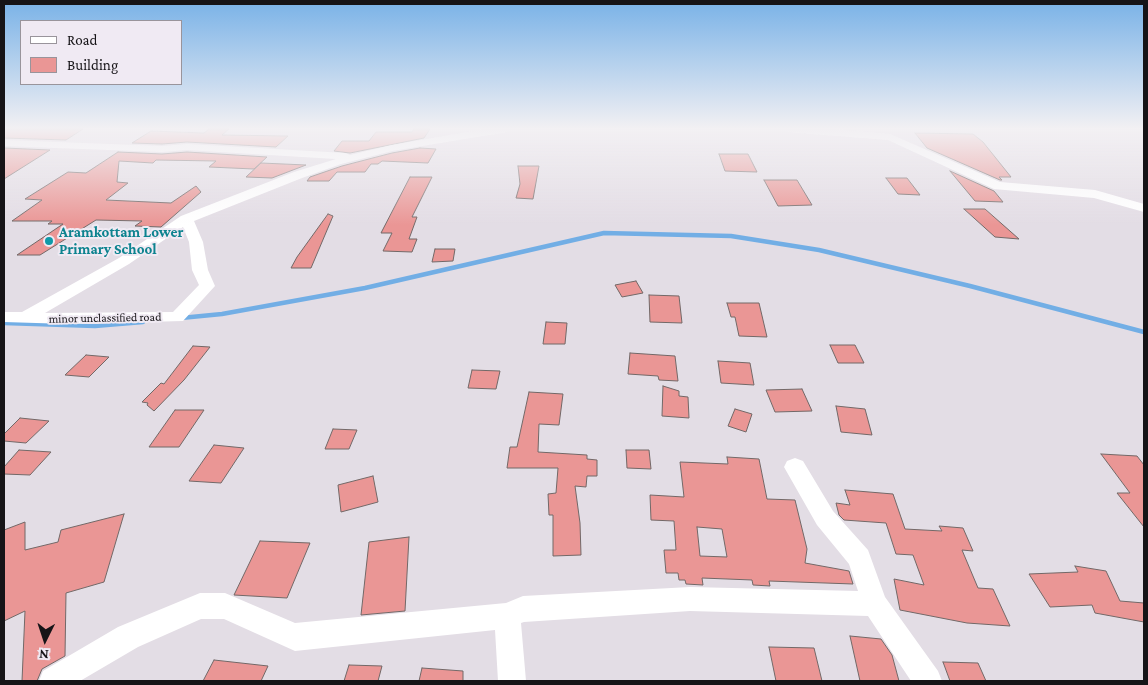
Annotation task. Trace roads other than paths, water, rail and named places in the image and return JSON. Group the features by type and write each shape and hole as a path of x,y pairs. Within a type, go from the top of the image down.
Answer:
{"street":[{"path":"24,318 124,261 186,219 298,175 342,161"},
{"path":"947,161 998,186 1095,194 1144,208"},
{"name":"minor unclassified road","path":"4,318 178,317 207,286 200,270 196,242 186,219"},
{"path":"795,467 825,518 859,558 875,604 928,681"},
{"path":"52,681 128,637 200,606 225,606 295,637 507,616 523,609 690,599 875,604"},
{"path":"507,616 512,681"}],"waterway":[{"path":"181,318 222,314 365,288 604,233 731,236 819,250 970,286 1144,332"},
{"path":"4,323 95,326 143,322"}],"place":[{"name":"Aramkottam Lower Primary School","path":"49,241"}]}
